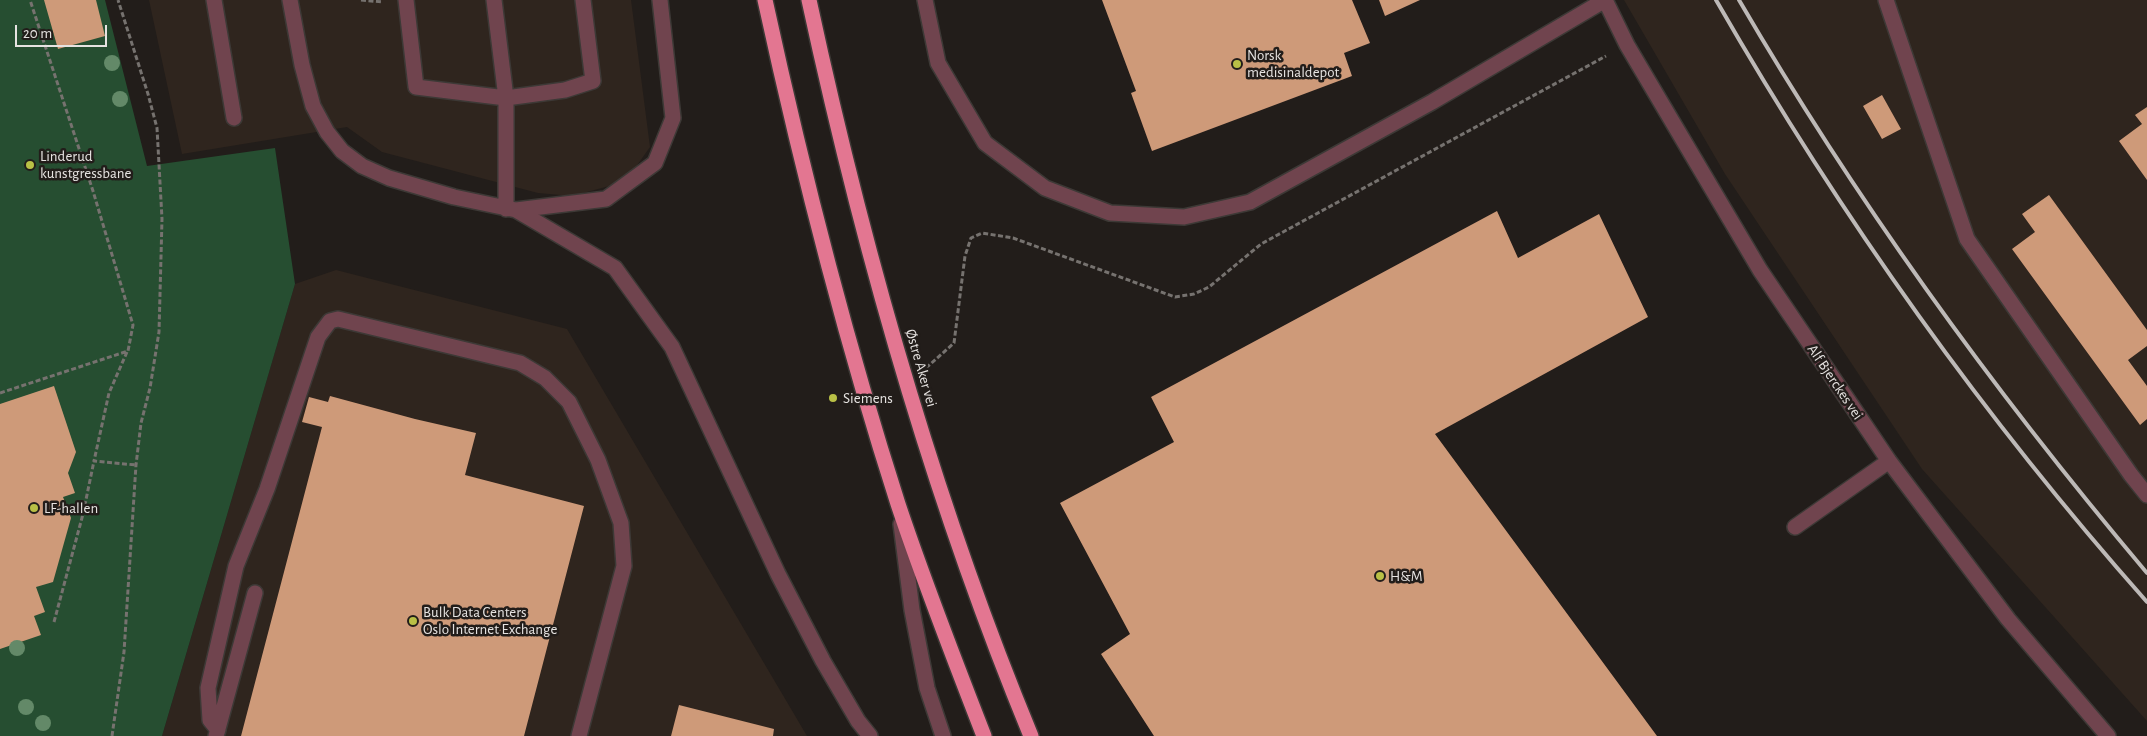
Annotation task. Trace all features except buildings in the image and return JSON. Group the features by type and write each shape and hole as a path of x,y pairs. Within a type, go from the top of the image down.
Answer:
{"highway":[{"path":"765,0 786,95 854,356 899,505 984,736"},
{"name":"Østre Aker vei","path":"809,0 828,89 903,371 942,496 977,597 1031,736"}],"lane":[{"path":"214,0 234,118"},
{"path":"290,0 302,65 313,106 342,151 362,166 389,178 454,197 511,209 616,268 672,347 778,574 823,661 858,720 870,736"},
{"path":"406,0 416,87 506,98 565,90 593,81 583,0"},
{"path":"494,0 506,98 511,209"},
{"path":"511,209 606,199 655,162 673,118 660,0"},
{"path":"925,0 938,63 985,143 1045,188 1110,213 1184,217 1250,202 1432,102 1605,0"},
{"name":"Alf Bjerckes vei","path":"1605,0 1627,45 1760,270 1888,462 2008,619 2108,736"},
{"path":"1886,0 1967,239 2131,475 2147,495"},
{"path":"217,733 210,720 208,688 236,566 266,489 318,337 330,321 338,319 520,364 545,378 569,402 598,460 621,523 624,566 579,736"},
{"path":"1794,527 1888,462"},
{"path":"899,505 918,640 927,688 943,736"},
{"path":"217,733 255,593"}],"path":[{"path":"30,0 93,191 133,325 128,351 109,394 83,514 54,622"},
{"path":"112,736 124,652 140,423 150,388 159,332 162,219 160,162 156,128 148,94 118,0"},
{"path":"0,393 128,351"},
{"path":"94,461 136,465"}],"shaded area":[{"path":"149,0 631,0 650,147 633,171 613,185 572,196 538,193 382,152 347,127 182,154"},
{"path":"1624,0 2147,0 2147,721 1922,469 1725,174"},
{"path":"336,270 567,329 807,736 162,736 295,284"}],"green space":[{"path":"0,0 105,0 147,166 275,148 295,284 162,736 0,736"}],"railway":[{"path":"1716,0 1812,158 1916,312 2028,460 2086,532 2147,602"},
{"path":"1739,0 1784,76 1880,223 1931,296 2036,436 2147,573"}],"place":[{"name":"Norsk medisinaldepot","path":"1237,64"},
{"name":"Linderud kunstgressbane","path":"30,165"},
{"name":"Siemens","path":"833,398"},
{"name":"LF-hallen","path":"34,508"},
{"name":"H&M","path":"1380,576"},
{"name":"Bulk Data Centers Oslo Internet Exchange","path":"413,621"}]}
